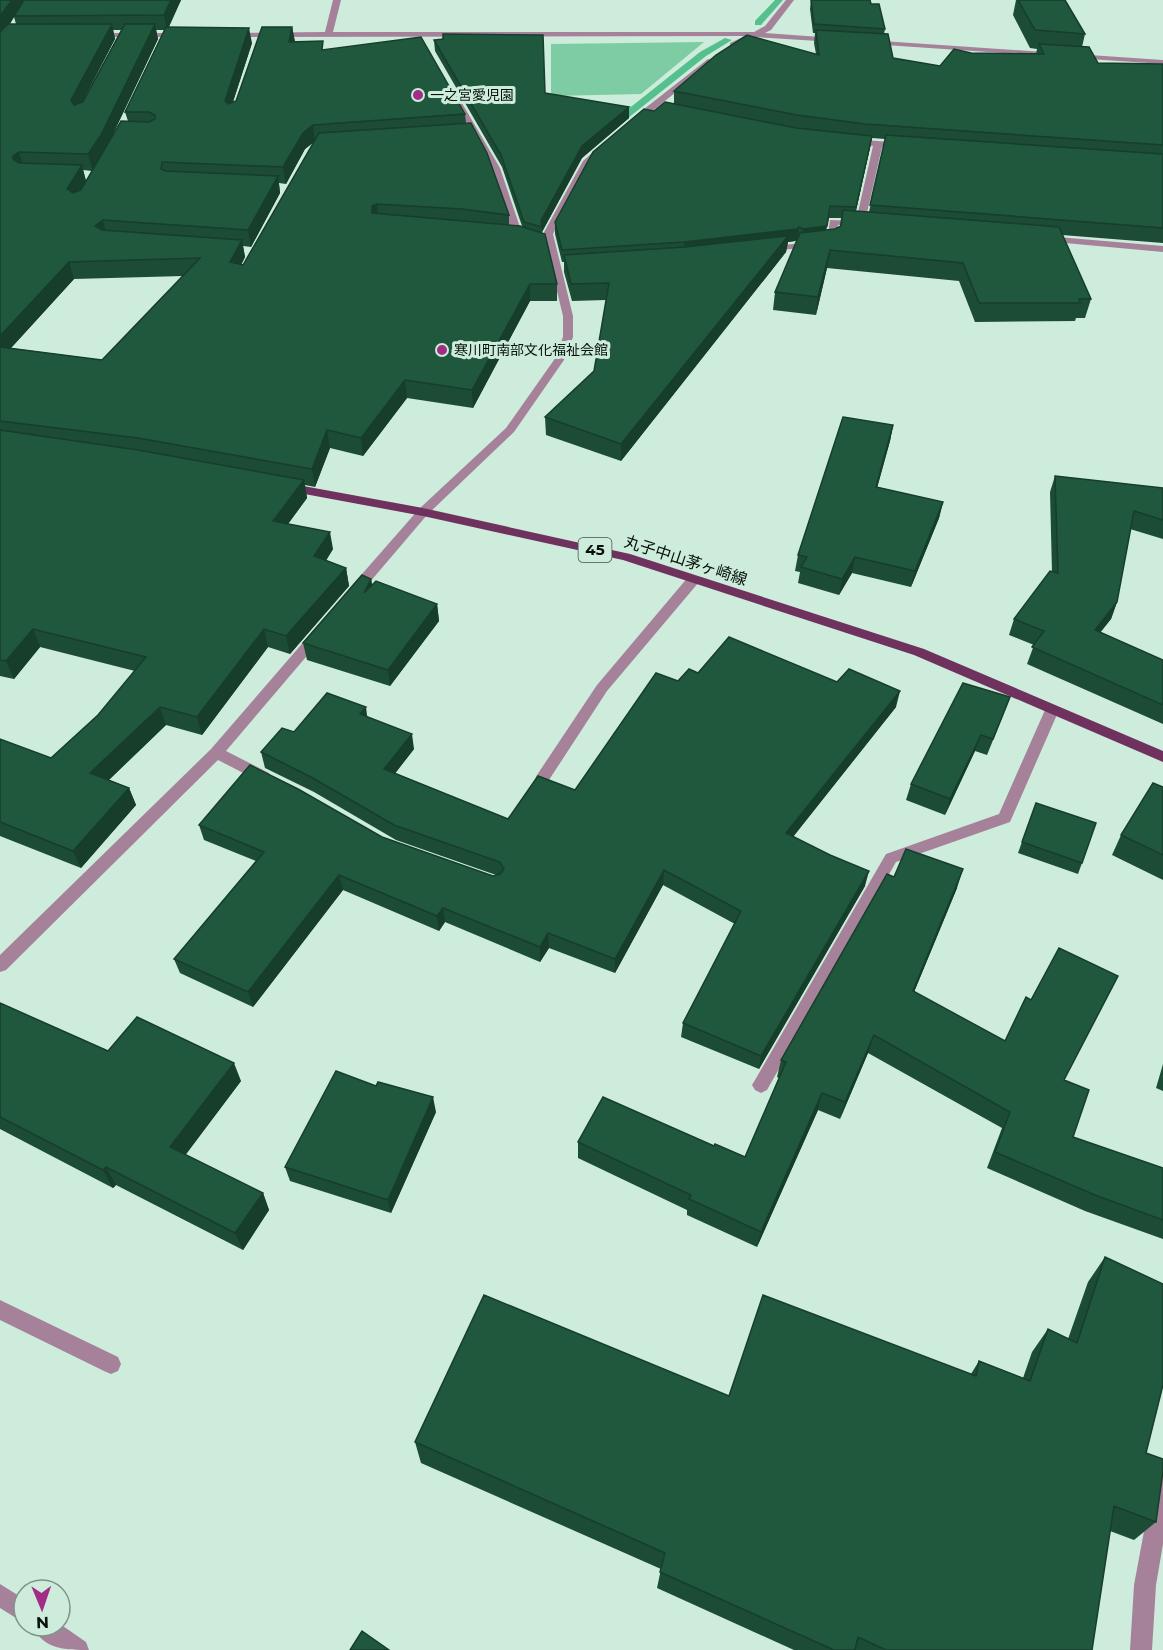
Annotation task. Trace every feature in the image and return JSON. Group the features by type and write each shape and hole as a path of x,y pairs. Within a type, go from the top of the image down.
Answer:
{"main road":[{"name":"丸子中山茅ヶ崎線","path":"271,484 423,512 626,557 919,652 1163,757"}],"street":[{"path":"328,35 337,0"},
{"path":"346,601 423,512 510,430 560,360 568,337 564,267 552,247 548,234 588,161 616,137 658,107 722,53 753,34 768,28 790,0"},
{"path":"419,34 425,45"},
{"path":"226,35 753,34 846,41"},
{"path":"89,35 191,35"},
{"path":"118,45 124,35"},
{"path":"162,46 168,35"},
{"path":"258,45 261,35"},
{"path":"858,41 1163,62"},
{"path":"447,84 495,168 521,238"},
{"path":"465,135 476,134"},
{"path":"840,140 911,146"},
{"path":"860,224 878,144"},
{"path":"752,252 832,242 833,222 871,225"},
{"path":"508,237 521,238 552,247"},
{"path":"1034,238 1163,249"},
{"path":"542,779 602,688 694,579"},
{"path":"0,965 216,753 323,628"},
{"path":"761,1084 891,858 1005,818 1052,710"},
{"path":"216,753 277,783"},
{"path":"0,1310 111,1364"},
{"path":"1141,1650 1145,1585 1163,1483"},
{"path":"61,1638 78,1650"}],"green space":[{"path":"704,42 641,94 551,96 551,44"}],"building":[{"path":"0,0 12,0 0,16"},
{"path":"24,0 171,0 164,15 14,16"},
{"path":"811,0 870,0 871,4 879,4 885,29 814,24"},
{"path":"1018,0 1065,0 1085,34 1035,30"},
{"path":"8,24 112,24 71,100 74,105 83,102 125,24 155,24 101,135 88,154 19,152 13,156 13,159 19,163 82,165 67,189 73,193 81,190 121,121 149,122 155,119 155,115 149,112 125,112 166,27 249,28 225,101 228,104 236,101 262,27 292,27 289,42 323,41 322,50 421,37 465,114 313,125 303,133 283,167 162,162 161,169 166,171 278,176 248,230 103,220 95,226 102,230 242,240 230,262 243,265 319,133 471,123 487,153 509,215 462,209 377,204 372,206 372,213 520,226 545,234 557,284 530,284 472,390 405,380 361,438 327,430 312,469 138,438 0,421 0,347 102,360 200,258 69,262 0,336 0,32"},
{"path":"816,30 888,34 893,58 940,66 954,49 971,53 1044,54 1039,44 1089,47 1098,63 1163,64 1163,145 865,124 797,115 674,91 716,55 747,35 819,55"},
{"path":"443,34 543,35 545,93 629,107 582,146 541,221 542,227 524,222 501,155 434,40 443,39"},
{"path":"665,102 796,128 872,136 856,207 830,206 827,226 803,229 799,227 684,242 562,250 555,222 593,152 644,109 654,111"},
{"path":"886,135 1163,154 1163,228 870,205"},
{"path":"843,210 1059,227 1091,299 1079,299 1080,303 979,303 963,263 830,250 818,297 775,292 800,233 835,229 841,226"},
{"path":"788,236 621,444 545,417 594,371 609,283 571,284 564,255 685,247"},
{"path":"843,417 893,425 876,487 943,502 915,571 855,557 842,579 801,567 807,557 798,555"},
{"path":"0,430 138,450 304,480 273,521 330,532 314,556 346,568 286,636 264,629 197,717 160,707 90,773 129,788 73,851 0,822 0,739 51,758 98,715 146,657 33,629 6,661 0,660"},
{"path":"1055,476 1163,488 1163,520 1134,511 1117,602 1095,630 1163,660 1163,705 1032,647 1044,631 1014,619 1050,571 1058,573"},
{"path":"362,575 371,579 364,593 376,581 437,604 388,670 303,643"},
{"path":"729,637 837,682 849,669 900,691 786,833 869,871 761,1056 683,1023 741,911 664,870 615,959 548,933 540,947 443,908 437,916 339,875 248,992 174,959 264,852 199,825 250,765 298,789 382,837 493,876 500,874 504,869 500,862 394,825 311,777 261,752 282,728 294,732 327,693 366,707 360,714 412,734 384,769 508,819 538,776 575,790 656,673 678,681 689,669 698,673"},
{"path":"963,683 1010,697 993,739 981,735 950,799 911,784"},
{"path":"1153,783 1163,787 1163,855 1121,835"},
{"path":"1036,803 1096,823 1082,863 1022,842"},
{"path":"906,849 963,869 913,991 1005,1041 1026,997 1031,1000 1059,948 1118,976 1064,1080 1089,1090 1073,1137 1163,1168 1163,1220 1095,1195 995,1152 1010,1112 874,1035 845,1102 822,1093 761,1232 689,1199 691,1195 578,1142 603,1097 714,1146 715,1144 745,1157 786,1062 781,1060 887,874 894,877"},
{"path":"0,1003 108,1051 137,1017 234,1063 170,1147 263,1193 235,1233 106,1167 103,1170 0,1117"},
{"path":"336,1071 376,1086 378,1082 433,1097 388,1200 285,1167"},
{"path":"1105,1257 1163,1284 1163,1385 1146,1453 1163,1459 1163,1471 1156,1522 1114,1506 1092,1650 886,1650 858,1637 855,1650 834,1650 660,1572 665,1553 415,1442 484,1295 729,1396 763,1295 976,1376 979,1361 1030,1381 1048,1329 1077,1343"},
{"path":"362,1631 389,1650 350,1650"}],"waterway":[{"path":"758,23 779,0"},
{"path":"615,124 703,54 728,40"}],"place":[{"name":"一之宮愛児園","path":"418,95"},
{"name":"寒川町南部文化福祉会館","path":"442,350"}]}
